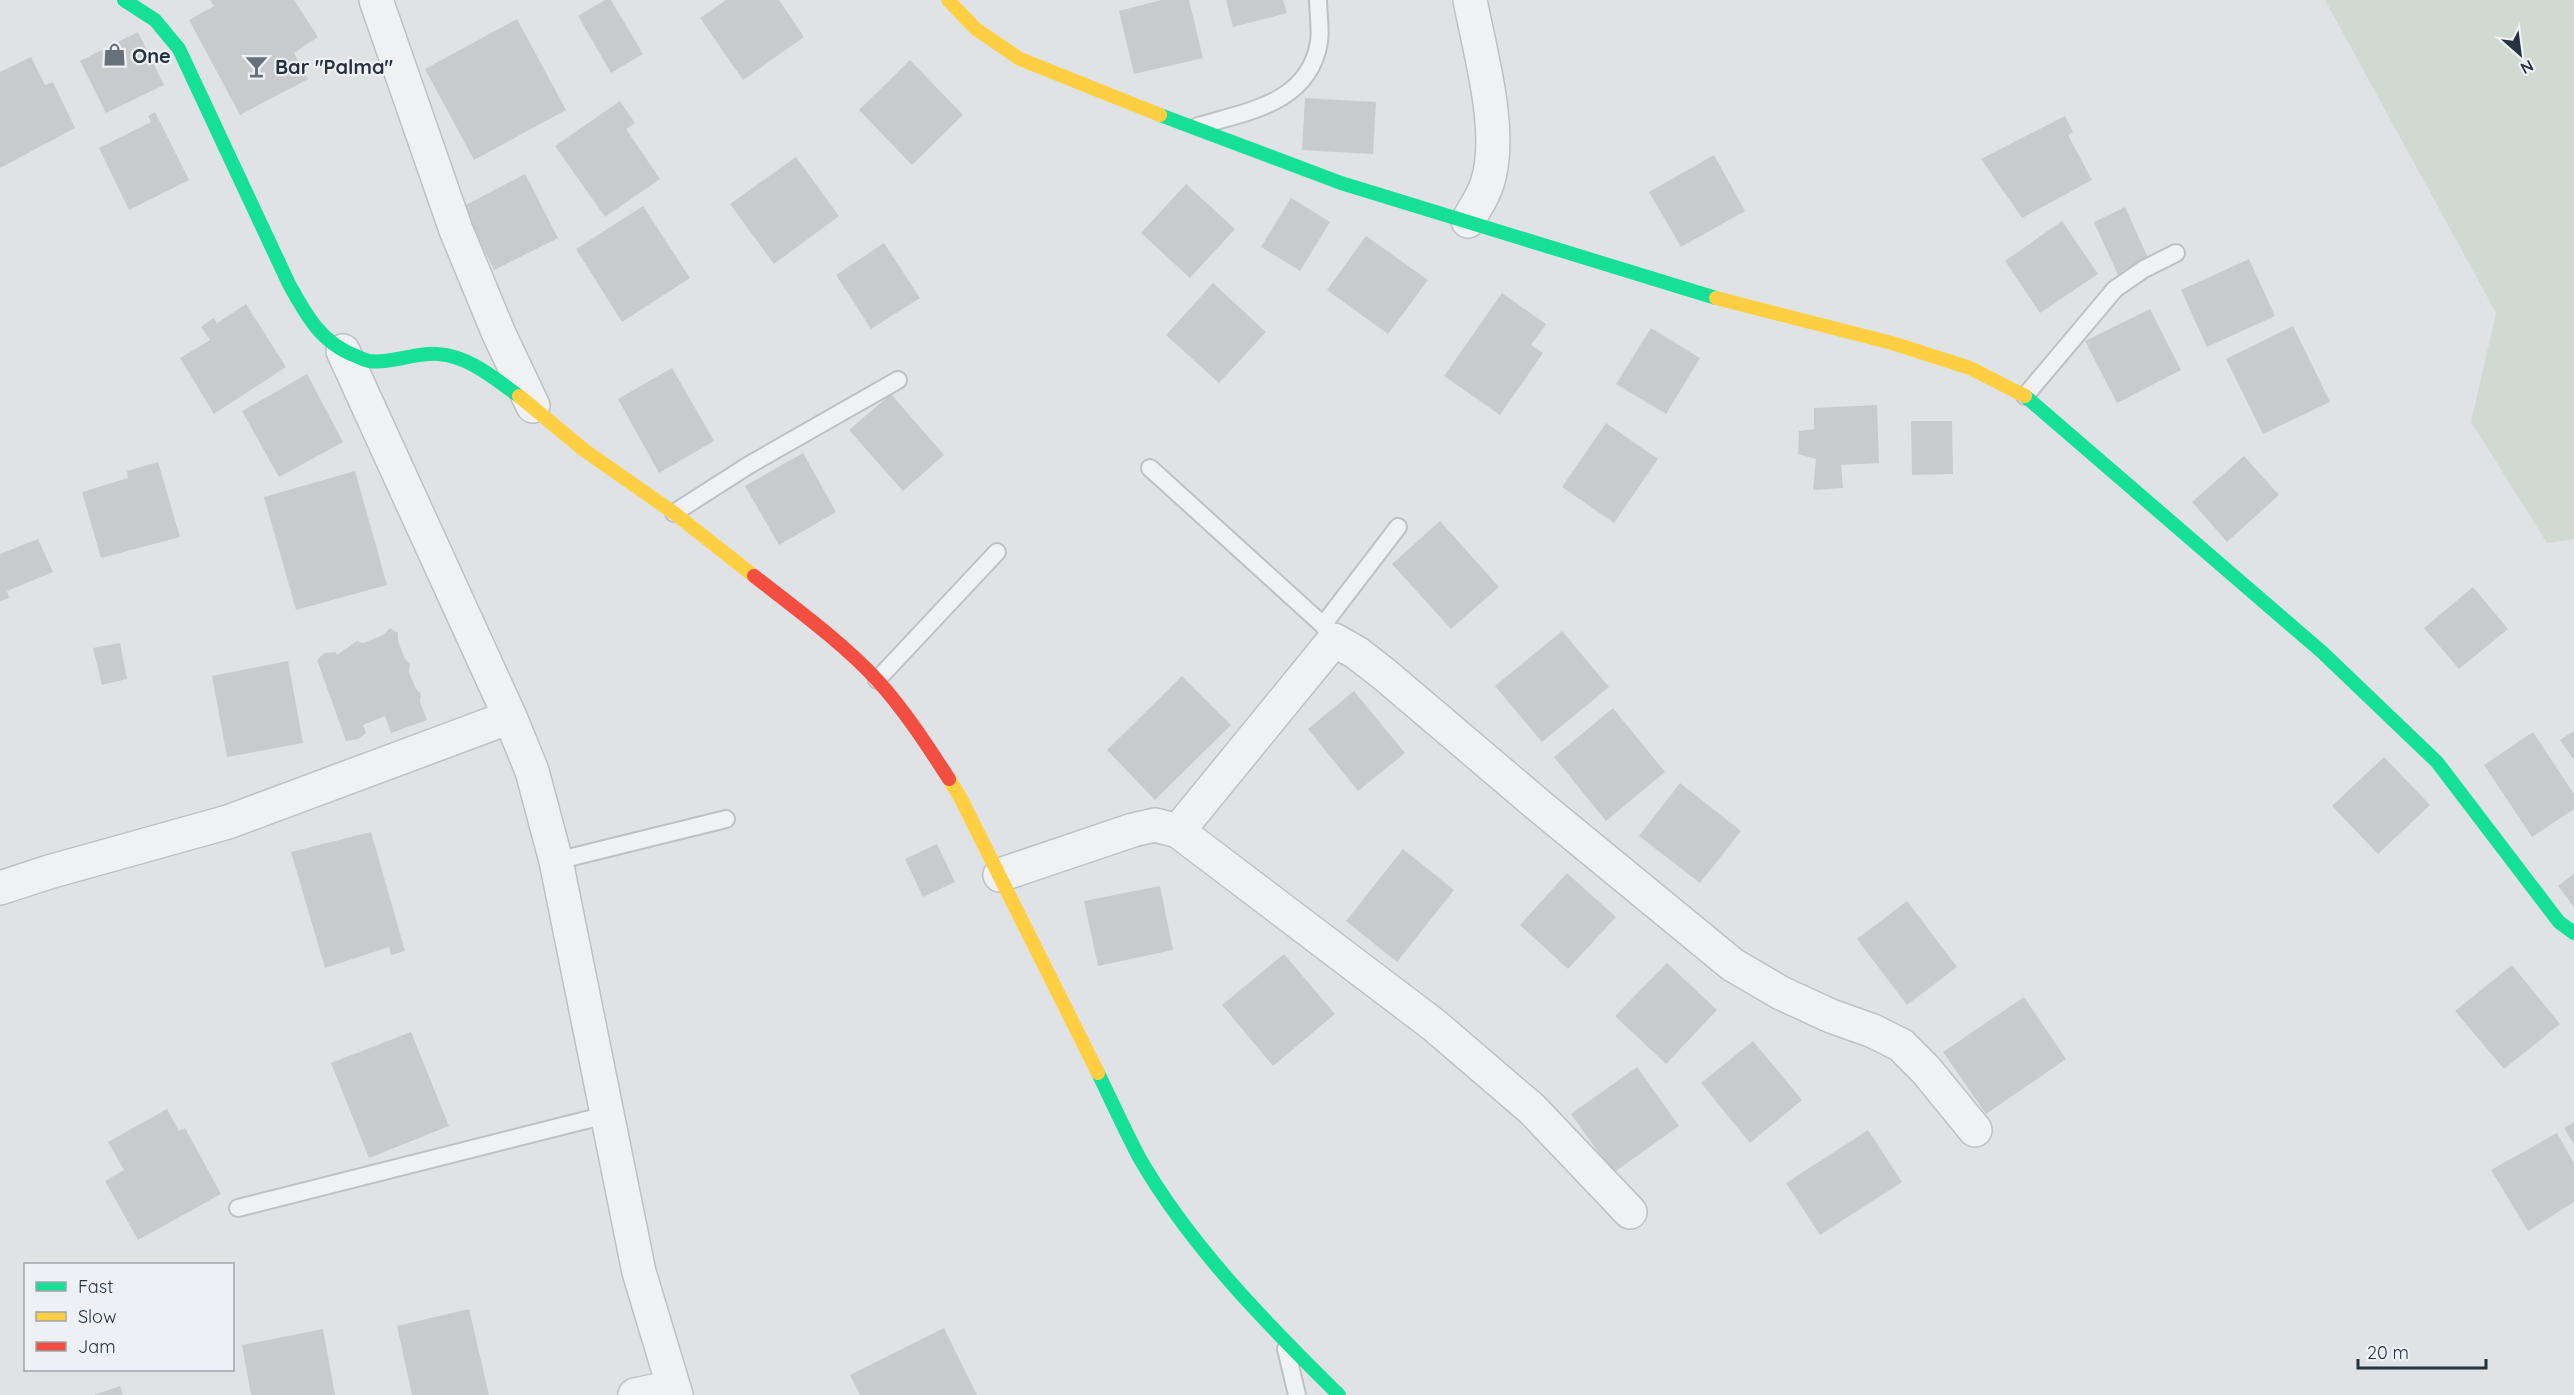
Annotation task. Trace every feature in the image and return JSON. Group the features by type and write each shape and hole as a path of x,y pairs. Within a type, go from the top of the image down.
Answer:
{"street":[{"path":"124,0 136,5 155,20 179,49 289,284 307,316 323,337 343,351 369,361 438,354 462,360 487,373 533,406 585,450 674,513 811,620 877,680 921,735 960,797 1140,1158 1166,1200 1200,1246 1284,1341 1339,1395"},
{"path":"376,0 456,230 533,406"},
{"path":"948,0 976,29 1020,59 1073,82 1341,183 1694,292 1892,343 1971,368 2025,396 2322,652 2437,762 2559,921 2574,933"},
{"path":"1467,221 1487,185 1493,157 1493,127 1470,0"},
{"path":"343,351 510,717 532,771 556,861 639,1272 674,1391 635,1395"},
{"path":"1178,831 1328,632 1384,674 1543,809 1733,965 1781,993 1831,1016 1873,1031 1902,1046 1926,1070 1975,1130"},
{"path":"0,888 228,822 510,717"},
{"path":"1000,875 1132,830 1155,825 1178,831 1434,1025 1532,1109 1630,1212"}],"lane":[{"path":"1195,127 1259,108 1293,91 1312,67 1320,40 1318,0"},
{"path":"2025,396 2115,289 2144,269 2176,252"},
{"path":"674,513 749,465 898,380"},
{"path":"1150,468 1328,632 1398,527"},
{"path":"877,680 997,552"},
{"path":"556,861 726,819"},
{"path":"238,1208 606,1115"},
{"path":"1284,1341 1298,1395"}],"shaded area":[{"path":"2325,0 2574,0 2574,539 2547,543 2471,422 2496,313"}],"building":[{"name":"Bar \"Palma\"","path":"210,0 294,0 318,37 294,53 308,79 240,115 189,20 214,6"},
{"path":"605,0 611,0 643,54 611,73 578,16"},
{"path":"726,0 779,0 804,37 743,80 700,18"},
{"path":"1161,0 1189,0 1203,58 1134,74 1119,11"},
{"path":"1226,0 1283,0 1287,13 1233,27"},
{"path":"517,19 566,110 474,160 425,69"},
{"path":"138,32 164,85 106,113 80,61"},
{"path":"31,57 45,85 53,82 75,128 0,168 0,72"},
{"path":"910,60 963,115 912,165 859,110"},
{"path":"1305,98 1376,102 1373,154 1302,150"},
{"path":"620,101 635,123 626,129 660,179 605,217 555,146"},
{"path":"155,112 189,180 129,210 99,148 151,122 148,116"},
{"path":"2065,116 2073,132 2068,135 2092,180 2022,218 1981,159"},
{"path":"1714,155 1745,211 1681,247 1649,192"},
{"path":"796,157 839,216 774,264 730,204"},
{"path":"525,174 558,238 494,270 462,207"},
{"path":"1186,184 1235,229 1190,278 1141,233"},
{"path":"1291,198 1330,222 1300,271 1261,247"},
{"path":"643,206 690,278 622,322 576,249"},
{"path":"2125,207 2149,260 2118,275 2094,222"},
{"path":"2062,221 2098,274 2040,313 2005,261"},
{"path":"1366,236 1428,280 1388,334 1327,290"},
{"path":"884,243 920,298 871,329 836,275"},
{"path":"2249,259 2275,316 2207,347 2181,290"},
{"path":"1213,283 1266,332 1219,383 1166,335"},
{"path":"1502,293 1546,324 1531,345 1543,353 1500,415 1444,376"},
{"path":"246,304 286,367 214,414 180,358 210,340 201,327 213,318 217,323"},
{"path":"2150,309 2181,370 2117,403 2085,341"},
{"path":"2293,326 2330,402 2263,434 2226,359"},
{"path":"1651,328 1700,358 1666,414 1616,384"},
{"path":"672,368 714,441 659,473 618,399"},
{"path":"307,374 343,442 279,477 242,411"},
{"path":"891,394 944,455 903,491 849,430"},
{"path":"1877,405 1879,463 1841,465 1843,488 1813,490 1816,459 1798,454 1799,431 1814,429 1814,408"},
{"path":"1911,421 1952,421 1953,474 1912,475"},
{"path":"1606,423 1658,459 1614,523 1562,487"},
{"path":"803,453 836,512 779,545 745,486"},
{"path":"2244,456 2279,495 2227,542 2192,502"},
{"path":"158,462 180,537 101,558 82,492 128,478 127,471"},
{"path":"355,471 387,585 296,610 264,497"},
{"path":"1440,521 1499,587 1451,629 1392,564"},
{"path":"38,539 53,572 7,591 9,598 0,601 0,554"},
{"path":"2473,587 2508,629 2459,669 2424,628"},
{"path":"390,628 398,633 398,641 405,659 410,664 409,672 416,689 421,694 420,702 427,720 391,733 385,716 363,725 366,733 358,739 346,741 317,660 324,653 336,652 337,655 357,641 363,643 383,635"},
{"path":"1562,631 1609,687 1542,742 1495,686"},
{"path":"120,643 127,679 102,685 93,648"},
{"path":"288,661 303,743 227,757 212,676"},
{"path":"1182,676 1231,725 1155,800 1107,750"},
{"path":"1354,691 1405,753 1358,791 1308,729"},
{"path":"1613,708 1665,772 1606,821 1554,757"},
{"path":"2574,731 2574,760 2560,740"},
{"path":"2533,732 2574,794 2574,809 2532,837 2484,765"},
{"path":"2384,757 2430,805 2378,854 2332,806"},
{"path":"1680,783 1741,831 1700,883 1639,836"},
{"path":"371,832 405,951 391,955 389,947 325,968 291,852"},
{"path":"937,844 955,882 923,897 905,859"},
{"path":"1403,849 1454,890 1397,962 1346,921"},
{"path":"1567,873 1616,917 1568,969 1520,925"},
{"path":"2574,874 2574,907 2558,886"},
{"path":"1160,886 1173,950 1098,966 1084,901"},
{"path":"1907,901 1957,967 1907,1005 1857,939"},
{"path":"1284,954 1335,1014 1273,1066 1222,1005"},
{"path":"1667,963 1717,1010 1666,1064 1615,1016"},
{"path":"2512,965 2560,1024 2504,1069 2455,1011"},
{"path":"2024,997 2066,1059 1986,1114 1943,1052"},
{"path":"411,1032 449,1126 369,1158 331,1063"},
{"path":"1753,1041 1802,1100 1750,1143 1701,1083"},
{"path":"1637,1067 1679,1126 1613,1173 1571,1114"},
{"path":"167,1109 179,1131 185,1128 221,1194 138,1240 105,1181 124,1170 108,1142"},
{"path":"2574,1122 2574,1144 2564,1128"},
{"path":"1868,1130 1902,1182 1820,1235 1786,1183"},
{"path":"2557,1133 2574,1163 2574,1202 2528,1231 2491,1170"},
{"path":"469,1309 489,1395 412,1395 397,1326"},
{"path":"944,1328 977,1395 860,1395 850,1375"},
{"path":"323,1329 335,1395 251,1395 242,1345"},
{"path":"120,1386 123,1395 94,1395"}],"traffic: fast":[{"path":"124,0 155,20 179,49 289,284 308,317 324,336 333,344 369,361 386,361 430,354 460,359 481,369 519,396"},
{"path":"1160,115 1341,183 1716,298"},
{"path":"2025,396 2322,652 2437,762 2559,922 2574,933"},
{"path":"1098,1073 1140,1159 1160,1192 1183,1223 1258,1312 1339,1395"}],"traffic: slow":[{"path":"948,0 976,29 1020,59 1160,115"},
{"path":"1716,298 1892,343 1970,368 2025,396"},
{"path":"519,396 584,450 674,513 754,576"},
{"path":"949,779 1098,1073"}],"traffic: jam":[{"path":"754,576 834,640 878,681 907,716 949,779"}],"place":[{"name":"One","path":"114,55"},
{"name":"Bar \"Palma\"","path":"257,66"}]}
